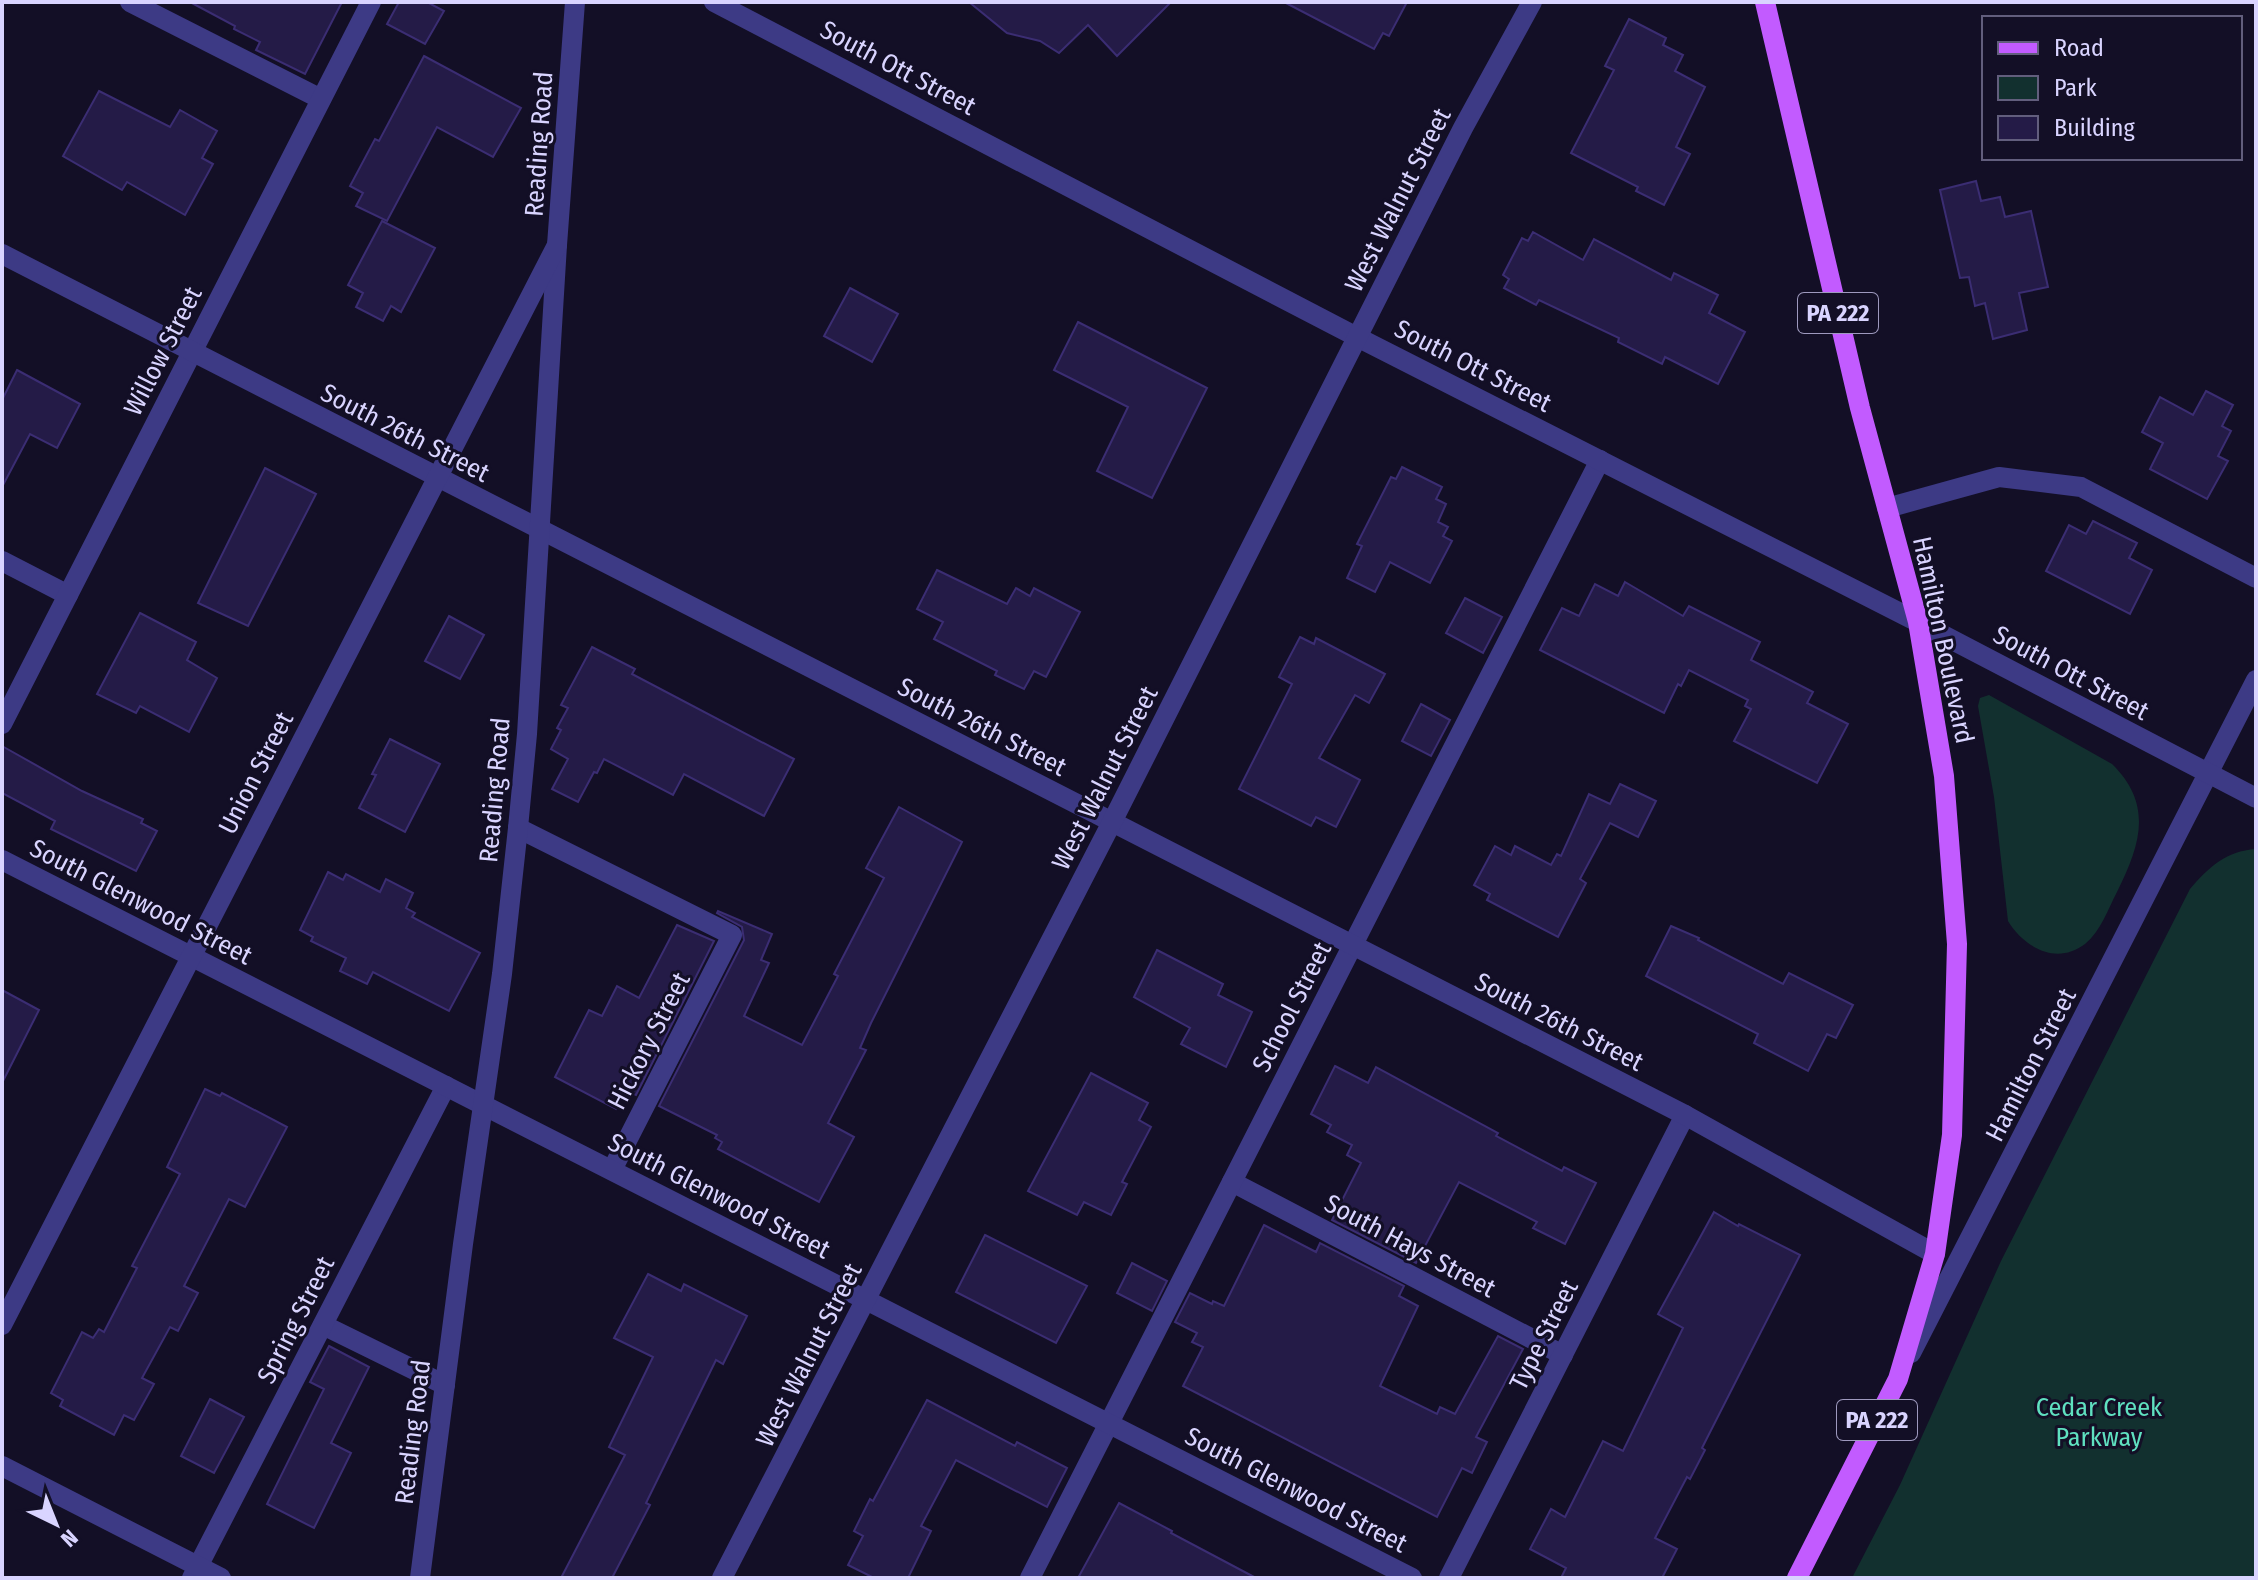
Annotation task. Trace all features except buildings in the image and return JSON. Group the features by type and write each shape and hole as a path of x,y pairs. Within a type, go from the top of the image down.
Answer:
{"main road":[{"name":"Hamilton Boulevard","path":"1765,2 1860,408 1918,622 1944,776 1957,944 1952,1135 1935,1254"},
{"name":"Hamilton Street","path":"1797,1578 1898,1379 1935,1254"}],"street":[{"path":"130,2 321,99"},
{"name":"Willow Street","path":"2,724 371,2"},
{"name":"Reading Road","path":"420,1578 502,974 518,828 575,2"},
{"name":"South Ott Street","path":"714,2 1357,337 2256,798"},
{"name":"West Walnut Street","path":"722,1578 1112,822 1463,128 1532,2"},
{"name":"Union Street","path":"2,1325 557,245"},
{"name":"South 26th Street","path":"3,256 1685,1115 1935,1254"},
{"name":"School Street","path":"1030,1578 1600,460"},
{"path":"1887,508 1999,477 2081,487 2256,578"},
{"path":"2,561 68,595"},
{"name":"Hamilton Street","path":"1898,1379 2256,680"},
{"name":"Hickory Street","path":"518,828 732,935 612,1170"},
{"name":"South Glenwood Street","path":"2,860 1412,1578"},
{"name":"Spring Street","path":"195,1572 446,1086"},
{"name":"Type Street","path":"1449,1578 1685,1115"},
{"name":"South Hays Street","path":"1232,1182 1563,1355"},
{"path":"323,1325 445,1385"},
{"path":"2,1466 195,1572 221,1578"}],"green space":[{"path":"1989,695 2112,764 2134,795 2139,826 2132,858 2100,926 2091,939 2074,950 2052,953 2032,946 2008,921 1994,797 1978,706 1980,698"},
{"name":"Cedar Creek Parkway","path":"2256,849 2256,1578 1852,1578 1900,1485 2001,1261 2190,889 2227,857"}]}
